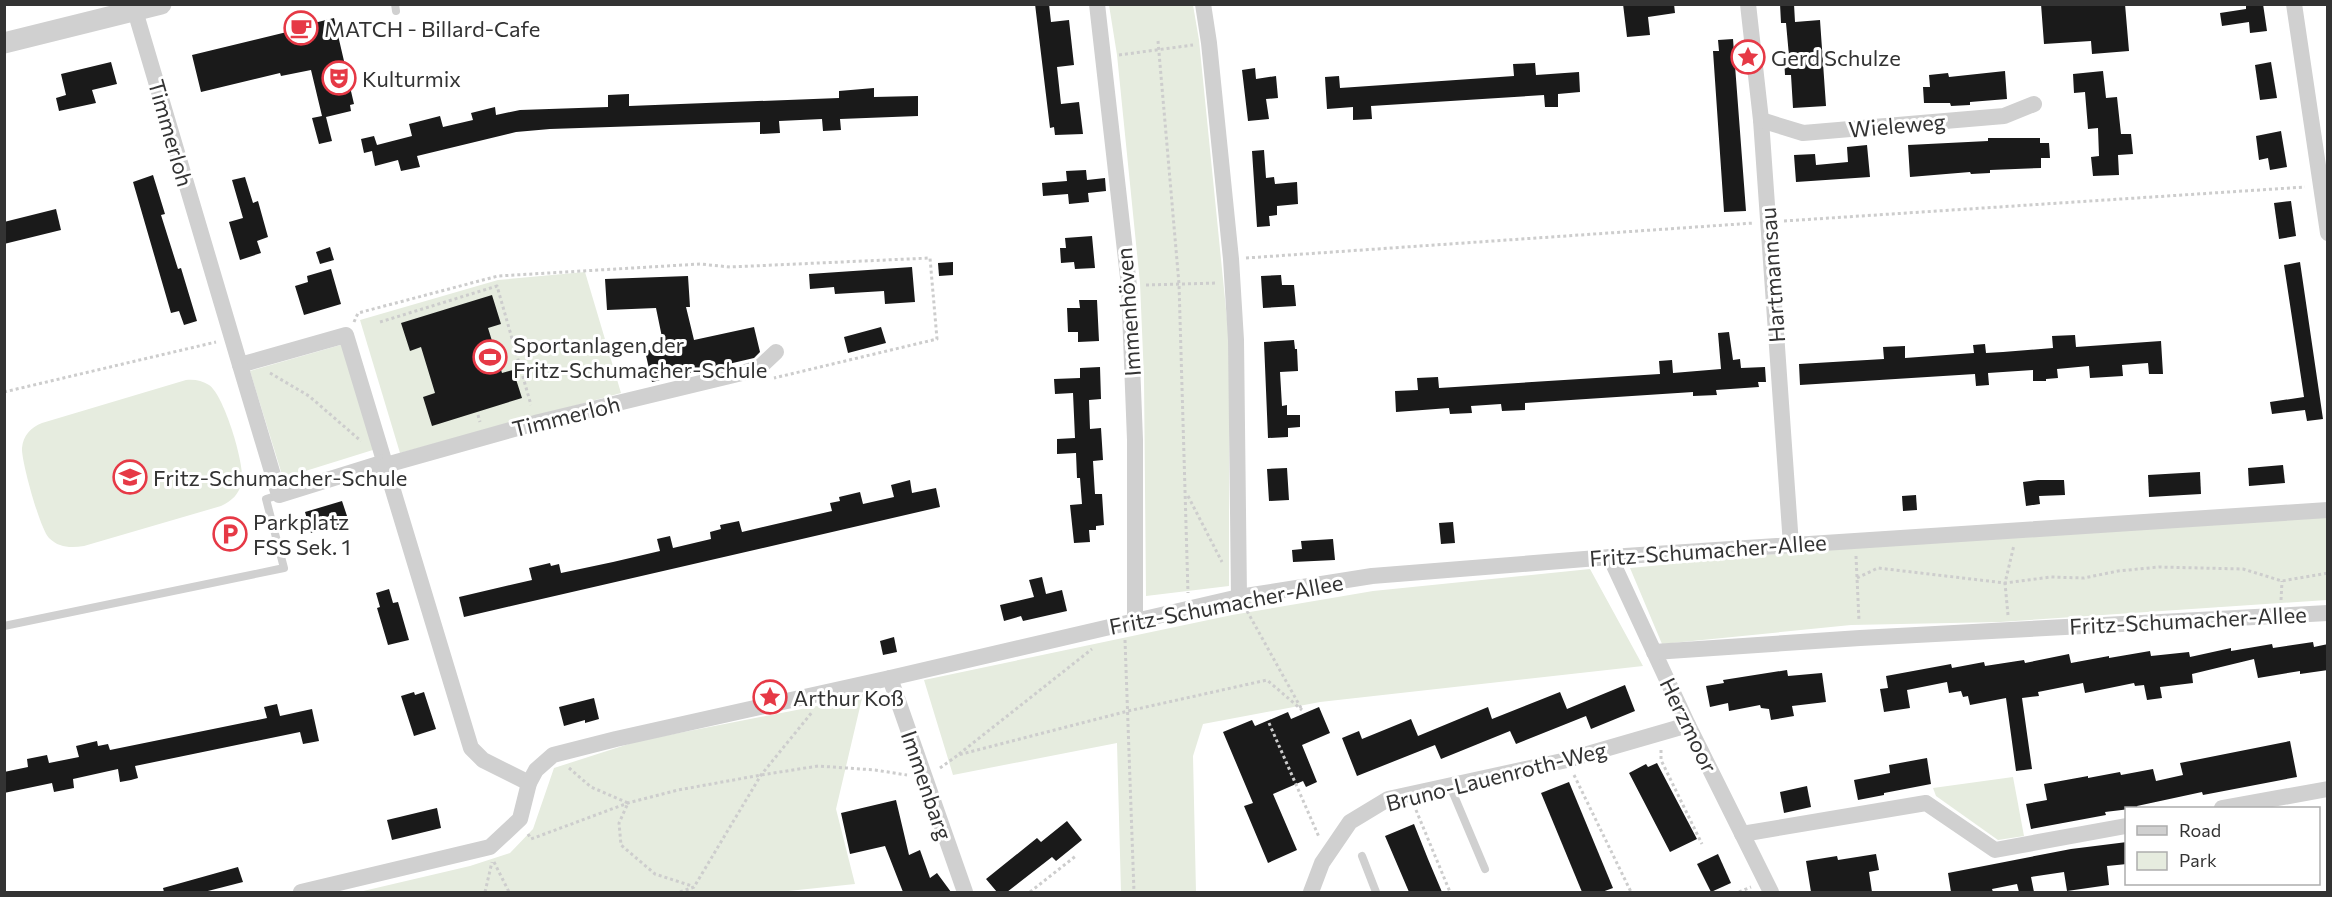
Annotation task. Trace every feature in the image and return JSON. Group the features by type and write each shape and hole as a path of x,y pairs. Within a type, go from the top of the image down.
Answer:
{"street":[{"path":"4,43 134,8 161,4"},
{"name":"Immenhöven","path":"1097,4 1129,286 1135,440 1130,622"},
{"path":"1203,4 1231,259 1236,340 1239,597"},
{"name":"Hartmannsau","path":"1748,4 1761,120 1791,545"},
{"path":"2294,4 2328,233"},
{"name":"Timmerloh","path":"134,8 232,338 246,364 279,495 385,463 539,422 742,374 759,368 776,352"},
{"name":"Wieleweg","path":"1761,120 1803,133 2004,116 2034,104"},
{"path":"246,364 346,335 471,748 483,760 529,783"},
{"name":"Fritz-Schumacher-Allee","path":"553,755 1239,597 1372,576 1610,556 2328,510"},
{"name":"Herzmoor","path":"1610,556 1688,725 1771,892"},
{"name":"Fritz-Schumacher-Allee","path":"1654,652 2009,629 2328,613"},
{"name":"Immenbarg","path":"890,678 964,892"},
{"name":"Bruno-Lauenroth-Weg","path":"1311,892 1322,863 1350,822 1388,799 1567,760 1688,725"},
{"path":"301,892 490,847 520,819 529,783 536,770 553,755"},
{"path":"2228,807 2328,789"},
{"path":"1742,834 1926,803 1995,850 2125,826"}],"lane":[{"path":"4,626 284,568 266,499 279,495"},
{"path":"1450,786 1485,869"},
{"path":"1362,856 1376,892"}],"path":[{"path":"1158,41 1179,284 1188,609"},
{"path":"1104,57 1209,43"},
{"path":"1129,286 1223,282 1231,259 2321,186"},
{"path":"346,335 358,314 498,276 700,264 730,267 930,258 937,339 768,380"},
{"path":"380,322 445,304 497,286 532,405 522,408"},
{"path":"4,392 232,338"},
{"path":"246,364 309,396 385,463"},
{"path":"470,425 480,422 478,415"},
{"path":"1186,493 1222,563"},
{"path":"2009,629 2005,583 2018,529"},
{"path":"1856,540 1860,638"},
{"path":"1857,578 1878,568 2005,583 2051,577 2084,578 2118,571 2158,567 2243,569 2282,581 2328,573"},
{"path":"958,755 1128,711 1267,680 1302,710 1239,597"},
{"path":"1130,622 1128,711 1134,892"},
{"path":"520,819 531,839 628,803 678,790 818,766 875,770 925,778 958,755 1097,646"},
{"path":"680,892 694,887 761,775 830,691"},
{"path":"1269,723 1327,856"},
{"path":"1661,733 1661,760 1702,844"},
{"path":"553,755 591,787 628,803"},
{"path":"1567,760 1631,892"},
{"path":"1410,794 1450,892"},
{"path":"628,803 619,823 621,845 655,874 694,887"},
{"path":"1030,892 1077,855"},
{"path":"485,892 493,859 509,892"}],"green space":[{"path":"1109,5 1193,5 1199,40 1229,339 1229,586 1146,596 1144,378 1140,283 1117,55"},
{"name":"Sportanlagen der Fritz-Schumacher-Schule","path":"585,272 621,393 400,453 360,320 498,280"},
{"path":"344,344 376,449 283,478 250,371"},
{"path":"186,380 198,380 209,385 215,391 227,415 237,446 242,473 241,486 234,497 221,506 84,546 65,546 49,538 41,522 25,466 22,448 28,433 42,423"},
{"path":"2327,515 2327,600 2000,622 1851,625 1662,644 1630,568 1906,542"},
{"path":"1590,569 1643,666 1320,702 1203,724 1193,756 1196,892 1121,892 1117,743 953,775 924,680 1232,615 1373,591"},
{"path":"863,694 836,809 855,884 779,892 359,892 470,866 510,853 533,829 554,768 638,741 822,705"},
{"path":"2013,777 2024,836 1998,840 1936,796 1933,788"}],"building":[{"path":"1035,4 1049,4 1051,22 1069,20 1074,65 1057,67 1061,104 1079,102 1083,134 1055,135 1054,127 1050,128"},
{"path":"1623,4 1674,4 1675,13 1648,17 1650,35 1627,37"},
{"path":"1780,4 1794,4 1795,22 1820,20 1826,106 1793,108 1791,75 1785,75 1784,57 1789,56 1786,23 1781,23"},
{"path":"2041,4 2125,4 2129,51 2092,54 2091,41 2044,44"},
{"path":"2246,4 2263,4 2267,31 2250,33 2249,22 2222,26 2220,13 2246,9"},
{"path":"334,18 354,104 350,105 351,111 326,117 332,141 319,144 312,118 322,116 311,70 281,76 280,73 201,92 192,55 291,31 289,23 309,19 310,24"},
{"path":"1733,39 1746,211 1724,212 1713,51 1719,51 1718,40"},
{"path":"111,62 117,84 92,90 96,103 59,111 56,98 66,95 61,74"},
{"path":"2271,62 2277,98 2260,100 2255,65"},
{"path":"1535,63 1536,75 1579,72 1580,92 1558,94 1558,107 1545,107 1544,95 1371,106 1372,119 1353,120 1353,107 1327,109 1325,77 1339,76 1340,88 1514,76 1513,64"},
{"path":"1255,68 1256,79 1276,76 1278,98 1266,99 1269,119 1248,121 1242,70"},
{"path":"2005,71 2007,99 1951,106 1950,103 1924,103 1923,87 1930,87 1929,75 1948,73 1949,77"},
{"path":"2103,71 2106,98 2117,97 2121,134 2131,134 2133,154 2118,155 2119,175 2093,176 2091,157 2099,156 2098,128 2088,129 2085,92 2074,93 2073,74"},
{"path":"874,88 874,97 918,96 918,116 840,119 841,130 823,131 822,119 779,121 780,133 760,134 760,122 516,132 417,156 420,167 401,171 398,160 375,166 372,151 364,153 361,139 374,136 377,145 412,136 409,124 440,116 443,127 473,120 471,113 495,107 496,115 520,110 608,107 608,95 629,94 629,106 839,98 839,91"},
{"path":"2281,131 2287,167 2270,170 2268,158 2259,160 2256,136"},
{"path":"1988,138 2040,138 2040,143 2049,143 2050,158 2041,158 2041,168 1910,177 1908,145 1988,141"},
{"path":"1867,145 1870,177 1796,182 1794,155 1815,154 1816,165 1848,162 1847,147"},
{"path":"1264,150 1266,178 1274,177 1275,184 1297,182 1298,204 1277,206 1277,215 1269,216 1270,226 1257,227 1252,151"},
{"path":"1086,170 1087,180 1105,178 1106,191 1088,193 1089,202 1069,204 1068,194 1043,196 1042,183 1067,181 1066,171"},
{"path":"153,175 165,214 161,215 178,269 181,268 197,321 184,325 179,311 171,313 133,182"},
{"path":"245,177 253,203 258,201 268,237 257,241 261,253 240,260 229,222 243,218 232,180"},
{"path":"2291,201 2296,236 2279,239 2274,203"},
{"path":"56,209 61,230 4,244 4,222"},
{"path":"1092,236 1095,268 1075,269 1074,262 1061,263 1060,248 1066,248 1065,238"},
{"path":"330,247 334,260 320,264 316,252"},
{"path":"953,262 953,275 939,276 938,263"},
{"path":"2300,262 2323,419 2307,421 2305,410 2272,414 2270,402 2304,397 2284,265"},
{"path":"912,267 915,302 885,304 884,291 835,294 834,287 810,289 809,274"},
{"path":"331,269 341,304 304,315 295,286 308,282 307,276"},
{"path":"1281,275 1282,285 1294,285 1296,306 1263,308 1261,276"},
{"path":"688,276 690,307 686,307 694,340 754,327 760,352 754,358 652,382 645,351 664,347 656,308 607,310 605,279"},
{"path":"492,295 501,324 488,328 502,373 513,370 522,398 432,426 423,397 435,393 421,347 410,351 401,323"},
{"path":"1079,300 1097,300 1099,341 1078,342 1078,332 1068,332 1067,308 1080,308"},
{"path":"881,327 886,343 848,353 844,337"},
{"path":"1729,332 1733,360 1740,359 1741,368 1765,367 1766,382 1758,382 1759,387 1716,390 1717,395 1693,396 1693,392 1525,403 1525,410 1502,411 1501,404 1471,406 1472,413 1450,414 1449,408 1396,412 1395,391 1418,390 1417,378 1438,377 1439,388 1660,374 1659,361 1672,360 1673,373 1721,369 1718,333"},
{"path":"2075,335 2076,347 2161,341 2163,374 2149,374 2148,363 2122,365 2123,376 2090,378 2089,366 2057,369 2058,378 2046,379 2046,381 2033,381 2033,370 1988,373 1989,385 1976,386 1975,374 1800,385 1799,364 1884,359 1883,347 1905,346 1905,358 1974,353 1973,345 1985,344 1986,353 2003,352 2053,348 2052,336"},
{"path":"1294,340 1295,349 1297,349 1298,371 1280,372 1282,406 1287,405 1287,415 1300,415 1300,427 1288,428 1288,437 1268,438 1264,342"},
{"path":"1100,367 1101,399 1089,400 1090,429 1101,428 1103,460 1093,461 1095,494 1102,494 1104,525 1096,526 1096,530 1089,530 1090,542 1074,543 1070,505 1082,504 1080,478 1077,478 1076,453 1057,454 1057,439 1075,438 1073,393 1055,394 1054,379 1080,378 1080,368"},
{"path":"2283,465 2285,483 2249,486 2248,468"},
{"path":"1287,468 1289,500 1269,501 1267,469"},
{"path":"2200,472 2201,494 2149,497 2148,475"},
{"path":"910,480 912,493 936,488 940,507 464,617 459,597 532,580 529,568 550,563 551,566 559,564 561,573 613,562 660,551 657,539 670,536 673,548 711,539 710,532 721,529 720,525 739,521 742,532 832,511 830,503 840,501 839,497 860,492 863,504 894,497 891,485"},
{"path":"2064,480 2065,495 2039,496 2040,504 2026,506 2023,482"},
{"path":"1916,495 1917,510 1903,511 1902,496"},
{"path":"342,501 349,522 311,533 305,512"},
{"path":"1453,522 1455,543 1441,544 1439,523"},
{"path":"1333,539 1335,560 1293,562 1292,550 1302,549 1301,541"},
{"path":"1042,577 1046,594 1062,590 1067,611 1023,621 1021,616 1004,621 1000,605 1034,597 1029,580"},
{"path":"389,589 393,603 398,602 409,640 388,645 377,608 380,607 376,593"},
{"path":"894,637 897,652 883,655 880,641"},
{"path":"2313,642 2314,647 2328,644 2328,670 2300,674 2300,671 2258,678 2254,659 2192,674 2193,683 2160,687 2162,698 2147,700 2144,685 2135,686 2134,683 2085,693 2083,683 2038,692 2039,696 2022,698 2032,769 2016,771 2006,698 1970,705 1968,696 1963,697 1961,691 1949,693 1947,682 1907,690 1910,708 1884,712 1880,689 1888,688 1886,676 1951,664 1952,668 1984,662 1985,666 2024,660 2025,663 2069,654 2071,663 2150,651 2151,656 2189,652 2190,657 2231,648 2231,651 2272,644 2273,648"},
{"path":"1787,670 1788,676 1822,673 1826,702 1792,706 1794,716 1771,720 1769,709 1761,708 1760,705 1729,711 1728,703 1710,707 1706,686 1724,683 1723,680"},
{"path":"1625,685 1635,711 1591,729 1586,716 1516,744 1510,731 1441,759 1435,745 1357,776 1342,738 1359,731 1362,739 1411,719 1418,736 1488,707 1492,719 1560,692 1567,709"},
{"path":"414,692 415,695 424,692 436,729 414,736 401,696"},
{"path":"594,698 599,719 564,726 559,707"},
{"path":"277,704 280,716 312,709 319,741 303,744 300,732 135,766 138,778 131,780 120,782 118,769 73,779 74,788 54,792 52,783 4,793 4,772 28,767 27,759 47,755 49,763 79,757 76,746 97,741 98,746 108,744 110,750 267,718 264,707"},
{"path":"1319,707 1330,733 1302,745 1317,782 1306,787 1303,781 1273,794 1297,850 1268,863 1244,806 1253,803 1223,732 1252,720 1255,726 1288,712 1291,719"},
{"path":"2290,741 2297,777 2203,795 2202,792 2138,807 2125,807 2125,810 2105,812 2106,815 2031,829 2026,804 2047,800 2044,784 2088,776 2088,778 2120,772 2121,775 2153,769 2156,781 2183,775 2180,763"},
{"path":"1927,758 1931,784 1858,800 1854,780 1890,773 1889,765"},
{"path":"1657,763 1697,839 1670,852 1629,773 1646,764 1648,767"},
{"path":"1569,782 1613,888 1602,892 1582,892 1541,793"},
{"path":"1807,786 1811,807 1784,813 1780,792"},
{"path":"896,800 909,855 920,850 930,878 937,873 951,892 903,892 885,846 850,854 841,813"},
{"path":"437,808 441,828 392,840 387,820"},
{"path":"1067,821 1082,840 1056,861 1052,857 1007,892 997,892 986,879 1037,838 1041,842"},
{"path":"1414,824 1442,892 1409,892 1385,836"},
{"path":"2125,842 2125,864 2107,866 2109,885 2067,891 2064,872 2031,877 2034,892 2019,892 2017,884 1992,889 1993,892 1951,892 1948,873 2071,849"},
{"path":"1718,854 1731,883 1711,892 1697,864"},
{"path":"1876,854 1879,870 1869,872 1872,892 1811,892 1806,861 1837,856 1838,860"},
{"path":"238,867 243,882 204,892 164,892 163,888"}],"place":[{"name":"MATCH - Billard-Cafe","path":"301,28"},
{"name":"Gerd Schulze","path":"1748,57"},
{"name":"Kulturmix","path":"339,78"},
{"name":"Sportanlagen der Fritz-Schumacher-Schule","path":"490,357"},
{"name":"Fritz-Schumacher-Schule","path":"130,477"},
{"name":"Parkplatz FSS Sek. 1","path":"230,534"},
{"name":"Arthur Koß","path":"770,697"}]}
